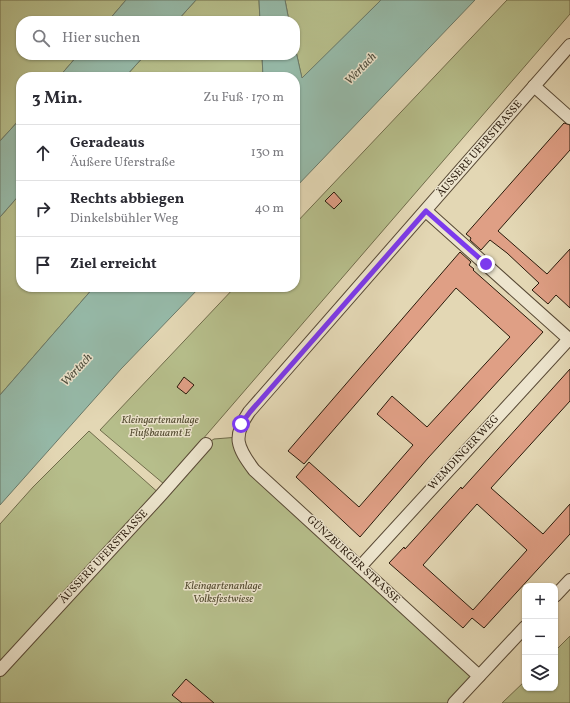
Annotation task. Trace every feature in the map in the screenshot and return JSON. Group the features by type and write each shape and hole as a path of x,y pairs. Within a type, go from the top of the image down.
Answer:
{"street":[{"name":"ÄUSSERE UFERSTRASSE","path":"239,437 241,424 250,412 570,45"},
{"path":"534,86 570,118"},
{"path":"426,211 569,339"},
{"name":"WEMDINGER WEG","path":"360,567 569,339"},
{"name":"GÜNZBURGER STRASSE","path":"239,437 239,445 243,455 254,470 479,676"},
{"name":"ÄUSSERE UFERSTRASSE","path":"0,670 206,444"},
{"path":"558,593 570,580"},
{"path":"454,703 522,630"}],"green space":[{"path":"0,0 126,0 112,16 16,16 16,60 74,60 63,72 16,72 16,123 0,141"},
{"path":"196,0 259,0 260,16 182,16"},
{"path":"285,0 381,0 302,79 298,60 300,60 300,16 288,16"},
{"name":"Kleingartenanlage Flußbauamt E","path":"507,0 570,0 570,14 164,484 100,430 230,292 300,292 300,219"},
{"path":"140,60 262,60 263,72 130,72"},
{"path":"16,199 16,292 90,292 0,395 0,217"},
{"name":"Kleingartenanlage Volksfestwiese","path":"89,431 161,495 206,444 214,439 239,437 243,455 479,676 454,703 0,703 0,524 33,487"},
{"path":"570,636 570,703 502,703 522,684 522,691 558,691 558,648"}],"water":[{"path":"126,0 196,0 182,16 112,16"},
{"path":"259,0 285,0 288,16 260,16"},
{"name":"Wertach","path":"381,0 475,0 300,183 300,72 263,72 262,60 298,60 302,78"},
{"path":"74,60 140,60 130,72 63,72"},
{"path":"16,123 16,199 0,217 0,141"},
{"name":"Wertach","path":"90,292 195,292 121,369 0,505 0,395"}],"building":[{"path":"564,123 570,125 570,150 498,231 547,274 570,249 570,308 556,295 548,304 532,290 539,283 507,253 490,240 481,250 466,234"},
{"path":"334,192 342,201 334,209 325,201"},
{"path":"460,252 471,262 469,265 474,269 473,270 543,332 428,458 360,537 296,477 309,462 359,507 413,445 377,414 392,396 427,427 510,337 456,288 304,464 288,451"},
{"path":"570,369 570,401 491,488 543,534 570,504 570,534 525,583 522,583 522,586 484,628 472,618 463,628 389,563 404,547 405,549 461,487 462,489","holes":["477,504 527,550 473,610 423,565"]},
{"path":"184,377 194,385 186,394 177,387"},
{"path":"186,679 214,703 182,703 172,695"}],"route":[{"path":"241,424 426,211 486,264"}]}
